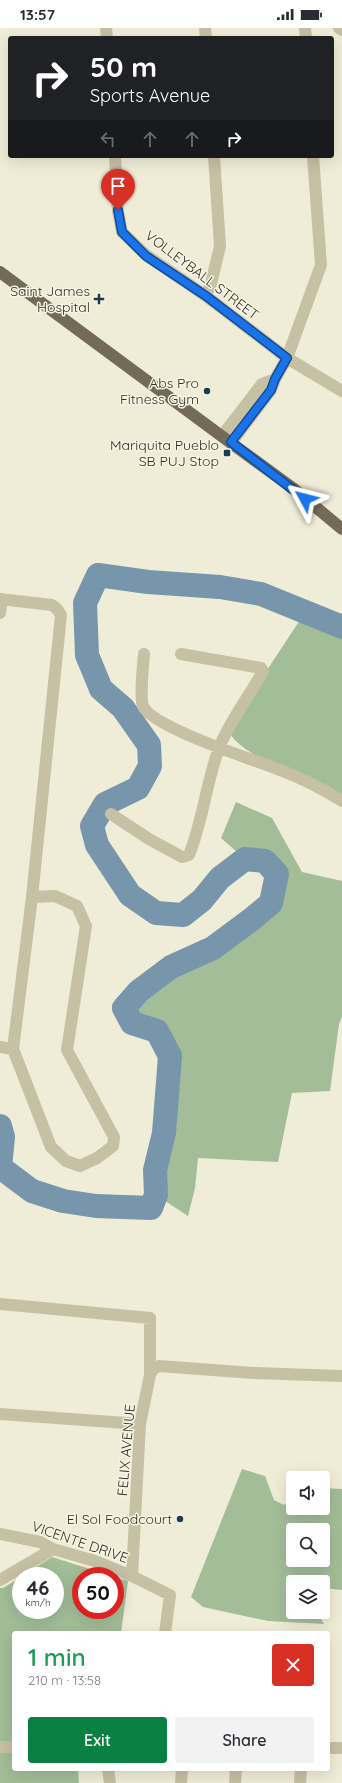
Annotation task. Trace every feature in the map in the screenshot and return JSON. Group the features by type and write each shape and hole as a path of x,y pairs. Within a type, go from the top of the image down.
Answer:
{"main road":[{"path":"0,272 294,489 342,529"}],"street":[{"name":"VOLLEYBALL STREET","path":"115,158 118,210 122,232 146,256 206,296 287,358 342,392"},
{"path":"206,296 220,246 214,158"},
{"path":"227,439 271,390 275,379 287,358 321,264 313,158"},
{"path":"0,613 1,599 52,606 57,609 61,615 32,897 13,1049 51,1147 66,1162 80,1166 97,1158 113,1146 114,1137 67,1050 86,926 77,906 55,896 32,897"},
{"path":"144,654 142,705 148,713 173,728 219,749 280,770 330,793 342,801"},
{"path":"111,814 149,839 182,857 189,855 203,812 219,749 231,724 262,670 261,668 181,654"},
{"path":"0,1047 13,1049"},
{"name":"FELIX AVENUE","path":"0,1304 150,1318 150,1375 140,1424 132,1576"},
{"path":"150,1375 153,1369 159,1366 253,1373 342,1376"},
{"path":"0,1414 140,1424"},
{"name":"VICENTE DRIVE","path":"0,1534 40,1542 53,1549 95,1561 132,1576 170,1595 164,1631"},
{"path":"0,1580 53,1549"},
{"path":"0,1747 12,1747"},
{"path":"330,1748 342,1748"},
{"path":"108,1771 110,1783"},
{"path":"181,1783 182,1771"},
{"path":"235,1783 236,1771"},
{"path":"300,1783 301,1771"}],"green space":[{"path":"300,620 342,636 342,795 278,768 260,758 234,739 228,729"},
{"path":"236,802 272,818 302,872 342,881 342,1016 339,1024 330,1091 292,1093 278,1162 198,1158 195,1188 188,1216 156,1195 155,1170 164,1132 170,1056 157,1031 132,1023 124,1008 139,991 171,967 213,948 271,903 277,874 265,861 245,859 221,838"},
{"path":"242,1469 265,1476 274,1500 284,1505 286,1503 286,1515 330,1515 330,1488 342,1489 342,1590 330,1589 330,1575 286,1575 286,1619 321,1619 324,1624 268,1621 203,1607 191,1597"},
{"path":"52,1557 84,1567 72,1567 72,1619 123,1619 121,1631 12,1631 12,1771 78,1771 79,1783 0,1783 0,1588 3,1588 12,1582 12,1619 64,1619 64,1567 36,1567"},
{"path":"124,1580 128,1581 124,1611"}],"waterway":[{"path":"0,1126 3,1137 0,1167 32,1191 63,1201 96,1206 151,1208 156,1195 155,1170 164,1133 170,1056 157,1031 132,1023 124,1008 139,991 171,967 213,948 271,903 277,874 265,861 245,859 220,878 202,900 183,915 156,913 130,895 97,845 92,826 105,804 138,788 150,766 149,745 123,708 101,689 87,655 85,603 98,575 148,582 220,587 261,594 342,627"}],"place":[{"name":"Saint James Hospital","path":"99,299"},
{"name":"Abs Pro Fitness Gym","path":"207,391"},
{"name":"Mariquita Pueblo SB PUJ Stop","path":"227,453"},
{"name":"El Sol Foodcourt","path":"180,1519"}],"route":[{"path":"118,210 122,232 146,256 206,296 287,358 275,379 271,390 231,442 294,489 305,499"}]}
